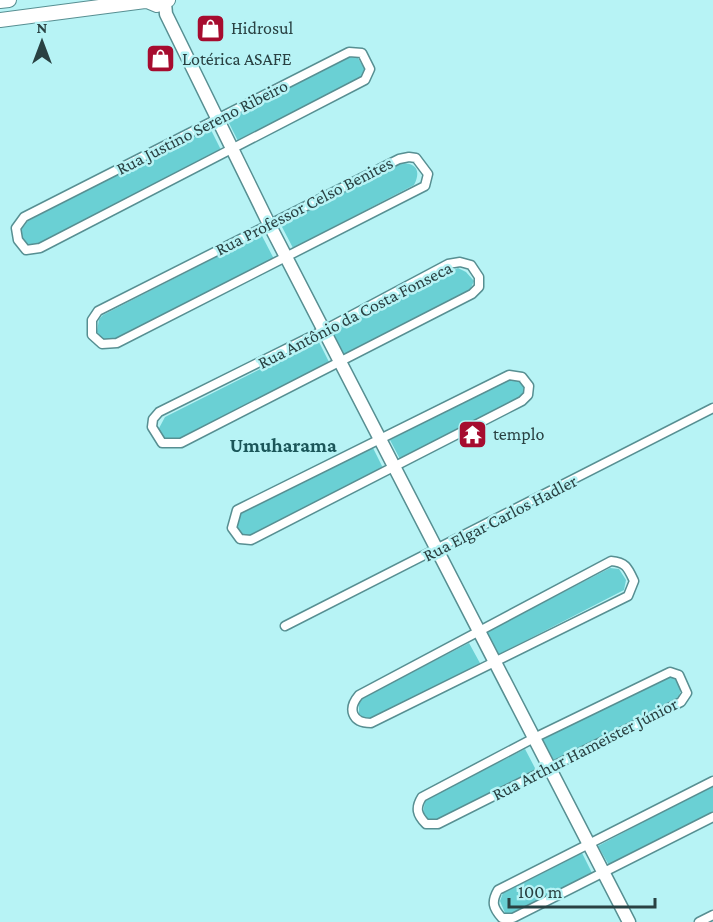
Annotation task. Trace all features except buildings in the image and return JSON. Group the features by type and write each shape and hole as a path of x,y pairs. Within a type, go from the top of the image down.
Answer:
{"main road":[{"path":"0,1 9,0"},
{"path":"0,20 158,4"}],"street":[{"path":"158,4 629,922"},
{"name":"Rua Justino Sereno Ribeiro","path":"349,52 362,53 370,69 365,80 232,150 40,248 26,250 18,240 16,228 24,217 349,52"},
{"name":"Rua Professor Celso Benites","path":"417,158 428,174 425,186 287,258 117,343 102,344 92,335 92,320 98,311 399,159 417,158"},
{"name":"Rua Antônio da Costa Fonseca","path":"460,262 471,265 479,277 479,286 472,294 340,361 181,443 162,443 152,427 153,419 159,412 324,330 448,264 460,262"},
{"path":"509,375 522,377 529,386 528,395 522,401 395,468 251,540 240,539 232,528 237,510 509,375"},
{"name":"Rua Elgar Carlos Hadler","path":"285,626 713,408"},
{"path":"611,561 622,562 627,566 634,581 628,596 495,662 371,723 362,723 351,712 352,703 359,695 611,561"},
{"name":"Rua Arthur Hameister Júnior","path":"670,672 679,675 687,693 681,702 550,768 438,824 426,824 418,817 417,805 422,797 663,674 670,672"},
{"path":"713,781 498,890 493,899 494,909 502,918 513,918 713,817"},
{"path":"699,922 713,915"}],"shaded area":[{"path":"349,57 358,58 365,70 361,79 238,141 227,119"},
{"path":"209,126 221,150 39,245 27,244 20,239 21,230 28,221"},
{"path":"401,163 411,164 416,169 417,176 414,185 293,248 281,225"},
{"path":"261,234 274,259 115,339 103,340 97,332 99,319 103,315"},
{"path":"458,268 466,272 474,281 469,292 343,357 330,333"},
{"path":"318,340 330,364 179,440 165,438 158,430 165,417"},
{"path":"509,378 520,380 526,386 525,393 519,400 401,461 390,440"},
{"path":"372,446 383,468 250,536 241,535 236,527 236,518 242,512"},
{"path":"610,568 619,569 626,580 624,590 498,655 486,632"},
{"path":"469,643 481,665 372,720 359,716 359,703 364,697"},
{"path":"666,675 675,677 681,688 679,697 554,763 542,740"},
{"path":"525,749 536,770 438,821 428,821 423,814 425,800"},
{"path":"713,785 713,814 610,867 598,846"},
{"path":"582,853 592,873 512,914 505,913 500,901 503,893"}],"place":[{"name":"Hidrosul","path":"210,28"},
{"name":"Lotérica ASAFE","path":"161,59"},
{"name":"templo","path":"472,434"}],"district":[{"name":"Umuharama","path":"283,445"}]}
